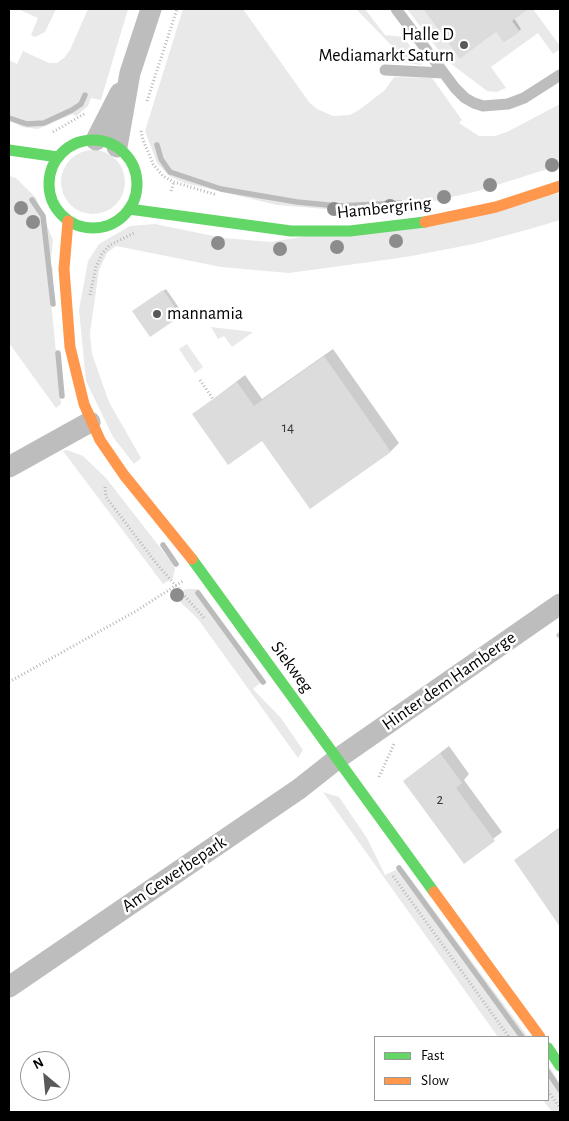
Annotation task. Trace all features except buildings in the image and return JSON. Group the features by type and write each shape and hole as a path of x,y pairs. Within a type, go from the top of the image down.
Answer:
{"street":[{"path":"117,147 125,113 130,73 151,9"},
{"path":"96,140 125,113"},
{"path":"96,140 117,147 132,163 137,184 136,194 129,209 113,224 92,228 82,227 68,221 54,206 44,183 58,157 75,144 96,140"},
{"path":"9,150 58,157"},
{"path":"137,184 152,192"},
{"name":"Hambergring","path":"129,209 207,218 291,231 385,228 439,220 496,207 560,186"},
{"name":"Hambergring","path":"168,200 207,218"},
{"name":"Siekweg","path":"68,221 64,269 72,359 90,422 124,475 200,570 539,1036"},
{"path":"86,243 92,228"},
{"name":"Siekweg","path":"67,297 76,271"},
{"path":"9,467 90,422"},
{"name":"Hinter dem Hamberge","path":"337,758 560,604"},
{"name":"Am Gewerbepark","path":"9,987 299,789 337,758"},
{"path":"549,1050 560,1066"}],"lane":[{"path":"396,9 443,72 466,98 483,106 508,104 524,98 560,75"},
{"path":"384,70 443,72"}],"path":[{"path":"125,113 177,9"},
{"path":"49,134 80,118 94,104 125,113 142,140 153,164 163,176 174,182 218,195"},
{"path":"168,200 174,182"},
{"path":"89,302 96,266 102,254 110,246 138,232"},
{"path":"200,380 213,399"},
{"path":"9,682 136,611 200,570"},
{"path":"368,801 397,738"},
{"path":"549,1092 560,1108"}],"shaded area":[{"path":"18,9 56,9 45,32 35,37 31,35 38,18"},
{"path":"88,9 128,9 101,100 91,98 88,106 76,116 73,114 38,129 22,127 9,120 9,60 17,64 23,51 49,63 57,63 70,50"},
{"path":"183,9 243,9 309,102 317,109 333,116 350,115 359,110 385,90 394,77 432,78 462,120 459,123 479,136 495,136 507,132 560,104 560,165 478,191 434,201 376,209 325,209 277,205 185,183 169,176 157,163 145,131"},
{"path":"356,9 365,9 385,35 404,37 422,65 396,62 391,45"},
{"path":"407,9 423,9 460,59 496,32 505,43 520,32 512,21 529,9 533,9 560,46 560,49 553,54 538,33 491,67 506,88 497,92 487,91 446,60"},
{"path":"93,150 105,152 116,159 123,170 125,182 123,194 116,205 105,212 93,214 81,212 70,205 63,194 61,182 63,170 70,159 81,152"},
{"path":"9,176 16,178 36,198 53,240 50,267 53,268 51,301 61,404 56,408 9,343"},
{"path":"560,193 560,220 530,229 474,244 406,257 289,273 221,267 116,246 107,253 99,270 90,333 92,354 109,402 141,458 134,464 113,437 86,381 79,310 88,261 99,244 130,226 155,224 223,238 271,242"},
{"path":"211,327 253,332 232,347 224,336 218,339"},
{"path":"187,344 203,367 195,373 179,349"},
{"path":"67,450 83,456 106,478 173,564 175,569 173,578 163,584 63,451"},
{"path":"186,589 198,589 267,682 264,684 260,683 253,689 281,718 303,750 298,758 198,619 173,595"},
{"path":"323,792 339,797 367,838 385,875 396,870 404,870 527,1036 497,1036"},
{"path":"549,1066 560,1083 560,1112 552,1112 544,1101 549,1101"}],"waterway":[{"path":"9,118 27,124 44,123 81,104 85,95"},
{"path":"157,145 161,159 170,172 221,189 297,202 338,206 402,203"},
{"path":"32,200 43,216 53,304"},
{"path":"58,353 62,396"},
{"path":"163,545 176,564"},
{"path":"198,593 263,682"},
{"path":"399,868 521,1036"},
{"path":"549,1074 560,1090"}],"traffic: fast":[{"path":"93,140 110,143 118,147 130,159 134,167 137,184 134,201 130,209 118,221 110,225 93,228 76,225 68,221 56,209 52,201 49,184 52,167 56,159 68,147 76,143 93,140"},
{"path":"9,150 58,157"},
{"path":"129,209 291,231 350,231 425,222"},
{"path":"192,559 434,892"},
{"path":"549,1050 560,1066"}],"traffic: slow":[{"path":"425,222 496,207 560,186"},
{"path":"68,221 64,269 70,347 84,404 100,440 124,475 192,559"},
{"path":"434,892 539,1036"}],"place":[{"name":"Halle D Mediamarkt Saturn","path":"464,45"},
{"name":"mannamia","path":"157,314"}]}
